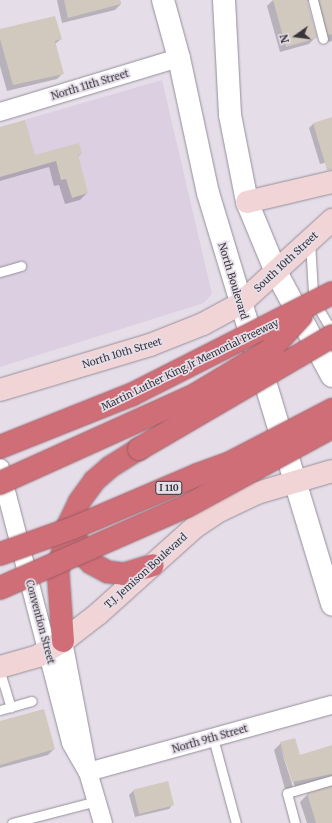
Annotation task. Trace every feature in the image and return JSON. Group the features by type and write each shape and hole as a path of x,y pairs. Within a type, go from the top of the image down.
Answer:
{"highway":[{"name":"Martin Luther King Jr Memorial Freeway","path":"0,447 131,395 310,307 332,293"},
{"path":"0,483 195,395 270,350 310,307"},
{"path":"55,646 58,572 64,539 73,513 94,481 139,449 332,336"},
{"name":"I 110","path":"0,554 40,540 230,463 332,410"},
{"path":"0,588 188,506 332,427"},
{"path":"73,513 74,532 79,548 91,563 99,568 124,574 153,565"},
{"path":"0,560 40,540"}],"main road":[{"path":"247,202 332,182"},
{"name":"South 10th Street","path":"240,304 332,220"},
{"name":"North 10th Street","path":"0,390 150,345 203,324 240,304"},
{"name":"T.J. Jemison Boulevard","path":"0,667 55,646 98,614 195,527 219,511 245,497 331,471"}],"street":[{"name":"North Boulevard","path":"163,0 179,58 208,193 240,304 332,605"},
{"path":"224,0 230,115 239,172 247,202 276,272 332,376"},
{"name":"North 11th Street","path":"0,112 179,58"},
{"name":"Convention Street","path":"0,468 55,646 103,823"},
{"name":"North 9th Street","path":"88,772 332,705"}],"lane":[{"path":"313,0 323,39"},
{"path":"310,240 313,292 317,306 332,331"},
{"path":"0,272 21,266"},
{"path":"0,672 11,706"},
{"path":"0,710 32,701"},
{"path":"213,738 236,823"},
{"path":"295,823 287,793 332,780"},
{"path":"12,823 97,801"}],"shaded area":[{"path":"162,80 212,294 204,303 0,367 0,127"}],"building":[{"path":"64,0 120,0 121,4 68,18"},
{"path":"273,0 307,0 317,38 286,47"},
{"path":"319,0 332,0 332,34 328,35"},
{"path":"55,16 62,39 55,41 64,74 13,85 0,39 0,29"},
{"path":"332,117 332,170 327,170 313,123"},
{"path":"25,120 35,155 79,143 82,154 78,155 88,193 72,198 66,179 61,180 56,161 0,177 0,127"},
{"path":"44,709 55,749 0,765 0,721"},
{"path":"295,738 300,755 332,745 332,774 292,782 280,742"},
{"path":"168,781 174,805 139,814 133,790"},
{"path":"332,786 332,823 316,823 307,793"}]}
